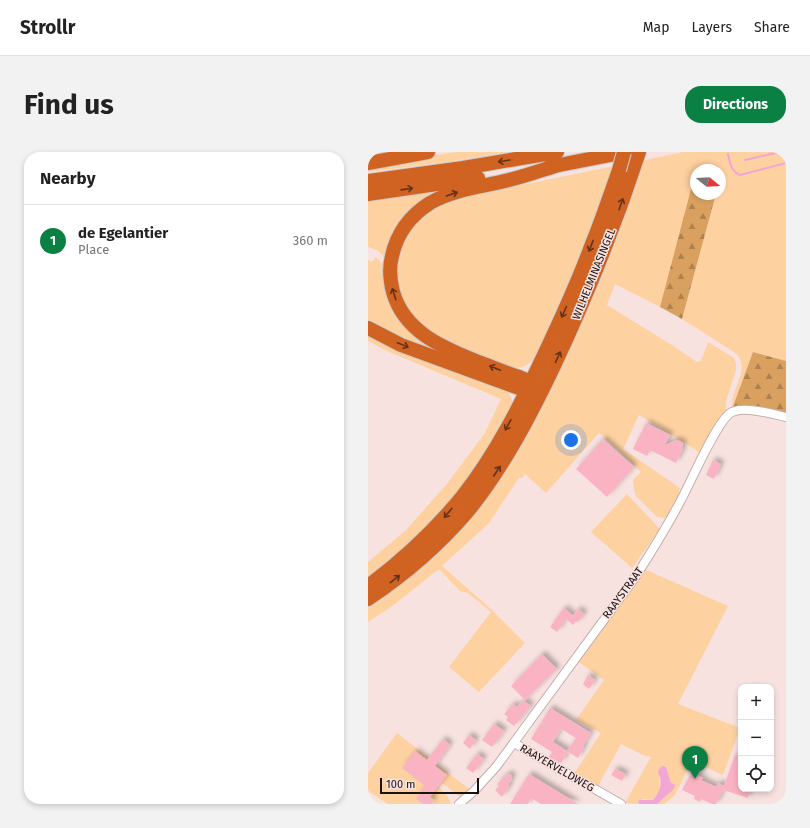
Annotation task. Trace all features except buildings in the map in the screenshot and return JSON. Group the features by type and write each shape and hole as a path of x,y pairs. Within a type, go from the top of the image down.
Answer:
{"highway":[{"path":"368,163 428,152"},
{"path":"368,181 456,169 625,152"},
{"name":"WILHELMINASINGEL","path":"368,586 414,549 436,527 462,497 496,446 529,387 583,267 625,152"},
{"name":"WILHELMINASINGEL","path":"368,599 420,558 467,512 506,457 541,392 590,286 639,152"},
{"path":"368,194 558,159"},
{"path":"541,392 453,352 434,342 417,330 405,317 396,302 391,282 390,264 395,243 402,231 412,218 430,204 441,198 461,191 509,180 558,159"},
{"path":"368,328 401,345 529,387"}],"street":[{"name":"RAAYSTRAAT","path":"459,804 474,791 496,767 636,576 657,543 681,500 715,432 731,412 741,410 766,412 786,417"},
{"name":"RAAYERVELDWEG","path":"514,743 621,804"}],"shaded area":[{"path":"456,152 507,152 453,161 368,172 368,166"},
{"path":"683,152 786,152 786,361 753,352 732,409 733,395 741,374 741,361 737,354 682,319 714,200 726,200 726,164 690,164 690,196 660,307 615,284 607,305 697,362 701,361 708,342 734,358 736,370 726,401 726,411 701,453 639,415 623,449 680,488 676,503 666,518 657,517 636,496 633,480 641,472 601,434 598,434 546,493 525,474 522,478 519,478 489,523 442,566 492,610 525,643 479,692 449,667 491,612 468,593 460,591 439,569 391,607 368,622 368,605 409,574 592,295 635,186 641,161"},
{"path":"615,166 577,270 561,300 535,357 528,364 523,367 512,368 447,343 438,338 412,316 400,294 396,271 400,247 419,218 441,203 466,194 511,187"},
{"path":"456,190 429,202 388,260 377,250 368,247 368,200"},
{"path":"376,257 384,266 398,311 468,361 427,350 368,323 368,260 372,262"},
{"path":"368,331 507,391 512,402 511,410 459,494 423,533 368,580 368,562 405,531 446,485 485,433 501,399 387,351 368,341"},
{"path":"627,494 660,529 632,568 591,532"},
{"path":"644,569 728,606 678,704 738,727 738,734 723,775 692,761 675,795 664,804 657,804 669,794 671,783 666,767 660,775 659,790 653,800 643,799 638,803 640,804 625,803 651,757 643,755 621,744 597,788 574,774 601,733 576,720 604,680 579,662"},
{"path":"397,733 469,789 460,797 442,783 439,787 448,797 451,804 388,804 368,791 368,773"},
{"path":"662,766 666,767 671,783 675,786 673,790 657,804 638,803 639,800 653,800 657,795 661,783 658,771"}],"green space":[{"path":"690,193 690,200 714,200 682,319 660,307"},
{"path":"753,352 786,361 786,415 732,409"}],"waterway":[{"path":"745,160 780,152"},
{"path":"728,154 730,164 740,175 786,163"}],"place":[{"name":"de Egelantier","path":"695,779"}]}
